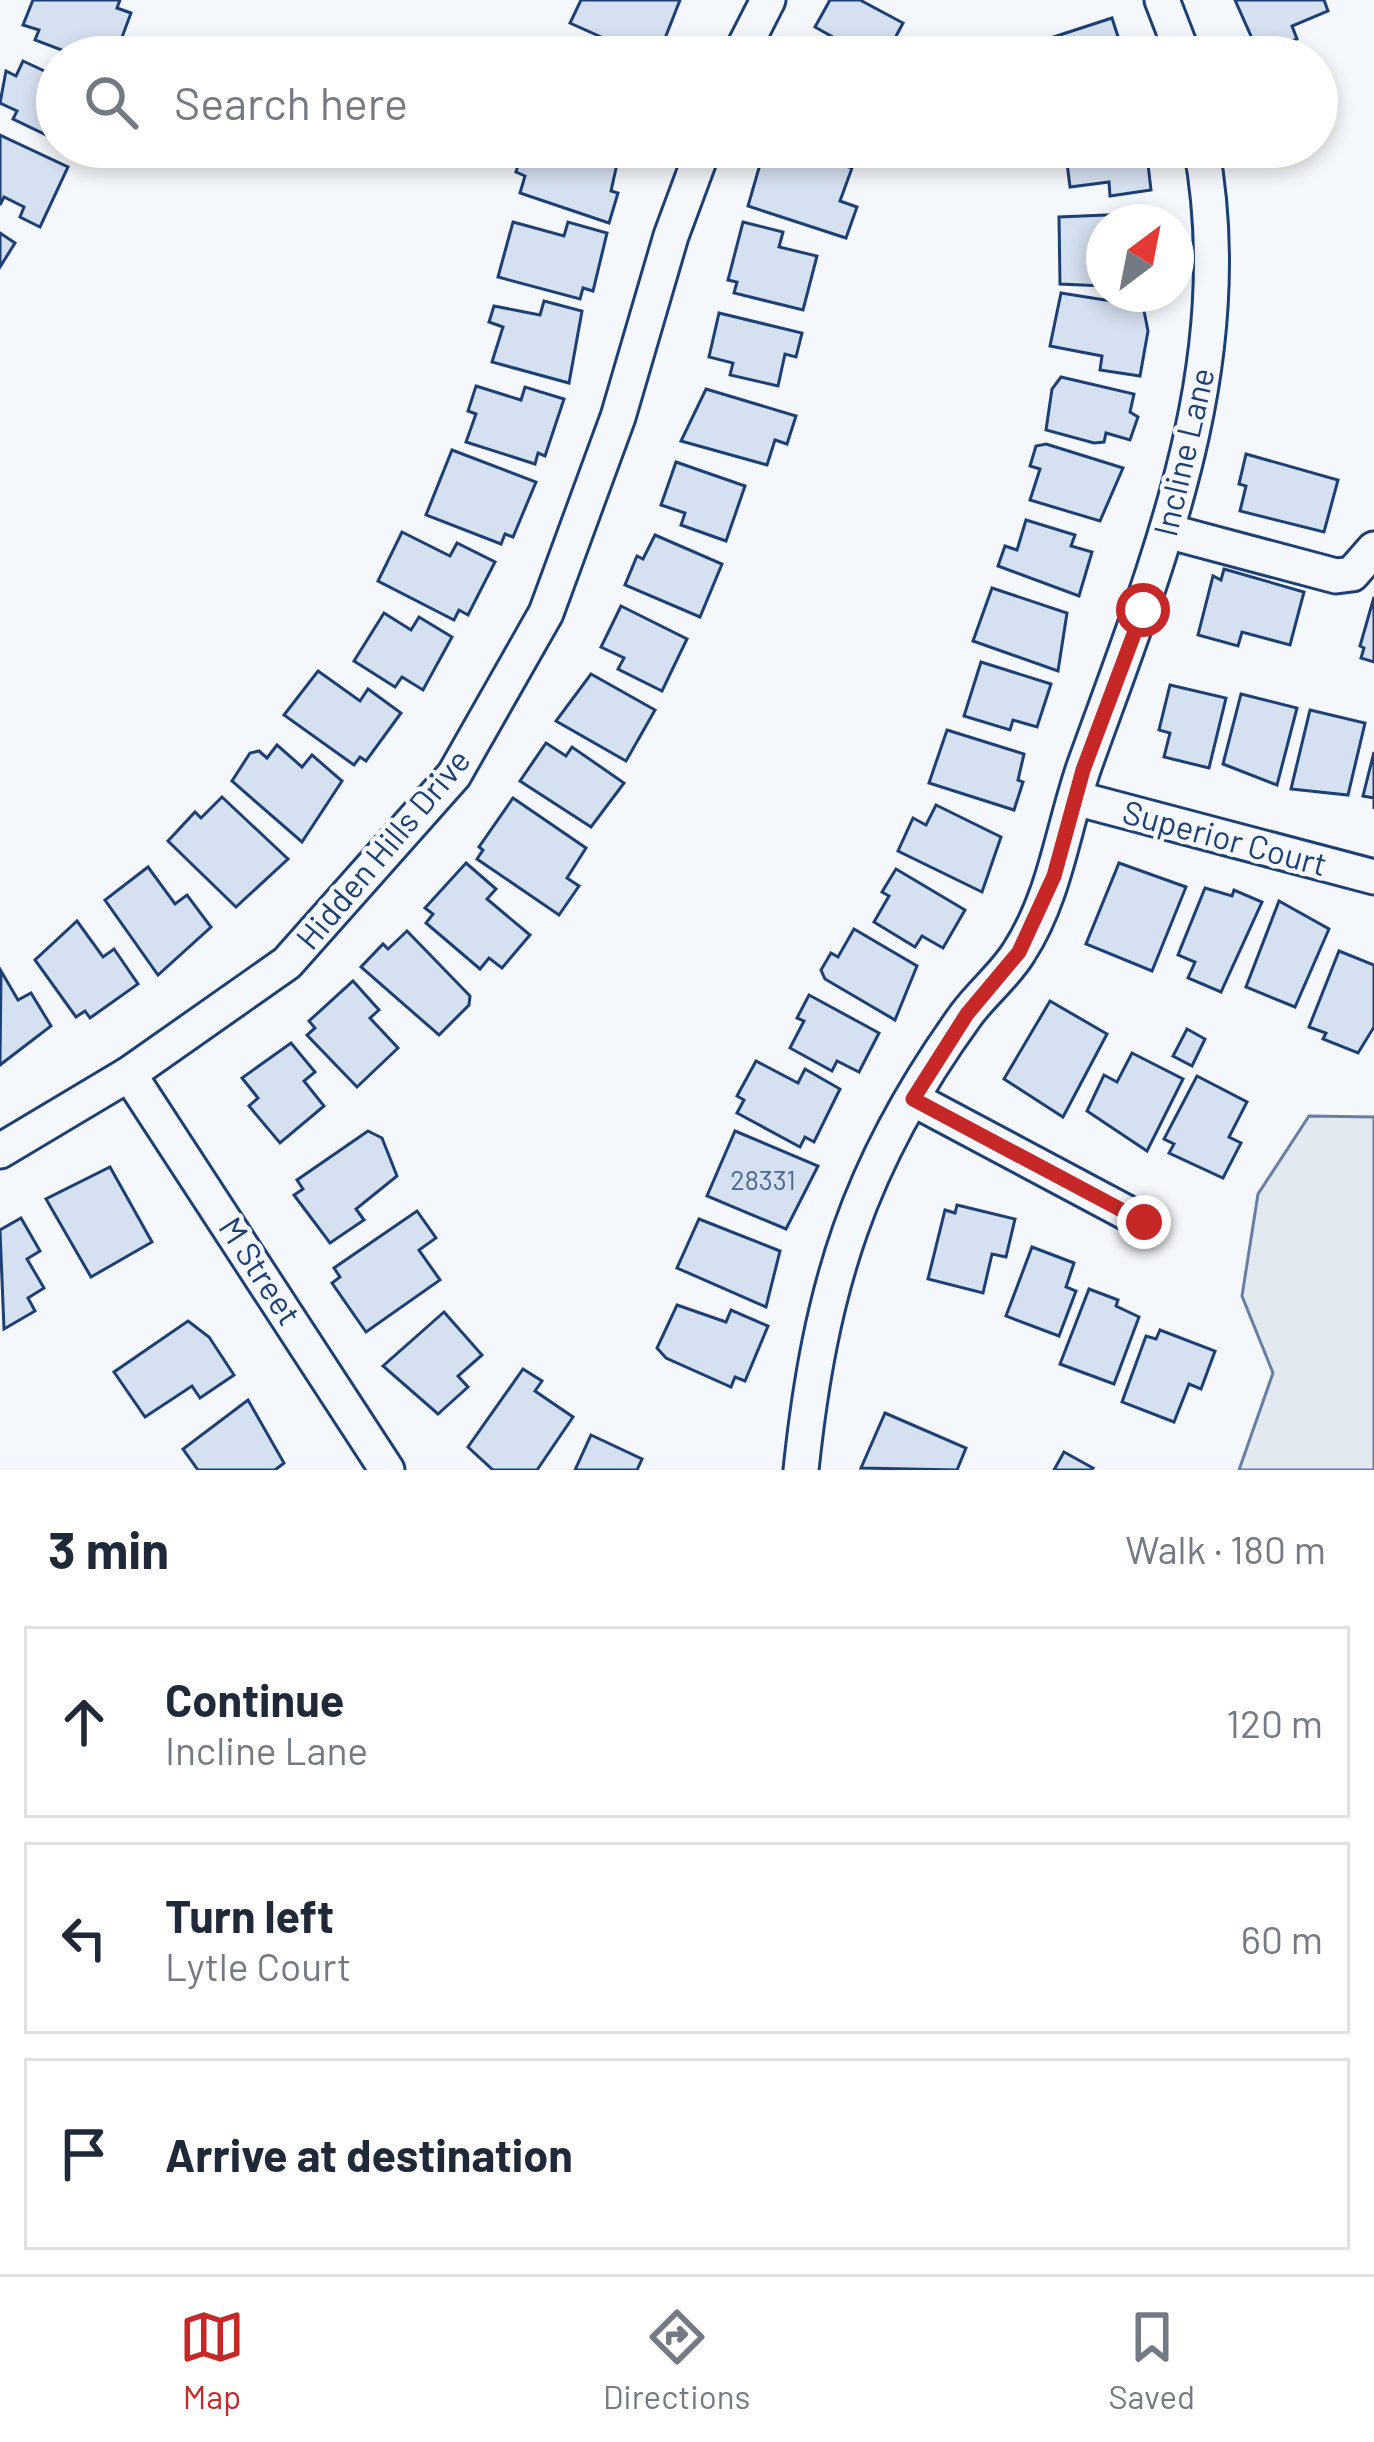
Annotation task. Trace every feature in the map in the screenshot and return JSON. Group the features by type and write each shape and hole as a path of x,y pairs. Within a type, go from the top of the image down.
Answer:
{"street":[{"path":"750,36 768,0"},
{"path":"1162,0 1176,36"},
{"name":"Hidden Hills Drive","path":"0,1151 129,1074 287,963 454,775 546,613 618,417 671,236 696,168"},
{"name":"Incline Lane","path":"801,1470 826,1295 881,1151 967,1014 1019,952 1054,876 1075,798 1167,531 1189,459 1214,320 1212,204 1205,168"},
{"path":"1167,531 1336,576 1352,574 1374,549"},
{"name":"Superior Court","path":"1075,798 1374,877"},
{"name":"M Street","path":"129,1074 387,1470"},
{"path":"913,1099 1144,1222"}],"shaded area":[{"path":"1309,1116 1374,1117 1374,1470 1239,1470 1273,1373 1242,1296 1258,1194"}],"building":[{"path":"33,0 120,0 117,8 131,13 122,36 37,36 39,30 23,25"},
{"path":"581,0 680,0 666,36 599,36 570,23"},
{"path":"830,0 860,0 903,23 896,36 831,36 815,27"},
{"path":"1235,0 1324,0 1328,11 1292,26 1296,36 1251,36"},
{"path":"1112,18 1118,36 1057,36"},
{"path":"23,61 36,67 36,130 13,119 17,111 0,103 6,71 16,76"},
{"path":"0,135 36,152 36,168 68,168 40,227 20,217 24,207 4,197 0,205"},
{"path":"517,168 616,168 611,191 618,193 609,223 520,193 525,176 516,172"},
{"path":"759,168 852,168 840,201 857,207 846,238 748,206"},
{"path":"1068,168 1148,168 1151,190 1110,196 1109,182 1070,187"},
{"path":"1086,216 1086,285 1060,284 1059,217"},
{"path":"513,222 564,236 568,222 607,233 593,291 583,288 580,299 498,277"},
{"path":"743,222 783,232 779,247 817,256 803,310 734,293 737,282 728,280"},
{"path":"0,233 15,243 0,267"},
{"path":"1061,293 1086,297 1086,312 1144,312 1148,331 1140,376 1100,370 1102,356 1050,346"},
{"path":"544,301 582,311 569,383 492,362 503,327 489,322 494,306 540,315"},
{"path":"719,313 802,333 796,357 785,354 778,386 730,375 733,363 709,357"},
{"path":"1061,377 1134,394 1130,412 1138,417 1130,440 1106,433 1104,442 1094,443 1046,430 1052,389"},
{"path":"476,386 521,400 525,387 564,399 545,456 538,453 535,464 466,442 476,414 468,411"},
{"path":"706,389 796,416 787,444 775,440 767,465 681,441"},
{"path":"1046,444 1123,468 1100,521 1030,500 1040,469 1030,466 1036,446"},
{"path":"452,450 536,482 513,537 505,534 501,544 426,515"},
{"path":"1246,454 1338,480 1324,532 1240,511 1246,486 1239,484"},
{"path":"676,462 745,486 726,541 681,525 685,513 661,505"},
{"path":"1026,520 1075,535 1071,546 1092,552 1079,596 998,566 1005,546 1017,550"},
{"path":"402,532 450,556 457,543 495,562 468,615 459,610 454,620 378,581"},
{"path":"655,535 722,564 700,617 625,585 637,556 643,559"},
{"path":"1224,569 1304,592 1290,645 1242,632 1238,646 1198,635 1213,576 1221,580"},
{"path":"992,588 1067,613 1058,671 973,641"},
{"path":"1374,597 1374,662 1361,658 1364,648 1360,646"},
{"path":"621,606 687,639 662,691 618,669 624,658 601,647"},
{"path":"384,613 411,630 419,617 452,637 423,690 402,677 395,687 354,661"},
{"path":"981,662 1051,684 1037,727 1013,720 1010,730 964,716"},
{"path":"318,671 360,701 368,689 401,713 366,761 360,757 354,765 284,715"},
{"path":"591,674 655,710 626,761 556,721"},
{"path":"1170,685 1226,698 1209,768 1164,757 1170,733 1159,730"},
{"path":"1241,694 1297,708 1277,785 1223,764"},
{"path":"1310,710 1365,723 1348,795 1291,789"},
{"path":"947,730 1024,754 1018,780 1023,782 1014,810 929,783"},
{"path":"546,743 566,756 572,747 624,783 591,827 520,781"},
{"path":"277,745 302,767 312,755 342,781 302,842 232,781 250,753 259,751 267,758"},
{"path":"1374,752 1374,798 1363,796"},
{"path":"222,797 288,859 236,907 168,841 195,812 201,818"},
{"path":"513,798 586,848 567,878 579,886 559,915 477,859 483,850 479,847"},
{"path":"936,805 1001,837 982,892 898,851 913,818 926,825"},
{"path":"466,863 496,889 487,899 530,935 502,968 489,958 480,969 426,923 433,914 425,908"},
{"path":"1119,863 1186,887 1152,971 1086,944"},
{"path":"148,867 175,904 187,895 211,927 158,975 105,900"},
{"path":"896,869 965,910 943,948 922,936 915,947 874,922 889,896 882,892"},
{"path":"1205,888 1232,896 1234,890 1262,902 1221,992 1188,978 1195,962 1178,955"},
{"path":"1279,901 1329,929 1295,1007 1246,987"},
{"path":"77,921 103,957 114,949 138,984 90,1018 85,1011 76,1017 35,960"},
{"path":"854,929 917,966 895,1020 825,979 821,970 831,953 838,957"},
{"path":"407,931 470,996 469,1005 439,1035 361,967 383,944 388,949"},
{"path":"1339,951 1374,965 1374,1027 1358,1053 1323,1039 1326,1033 1309,1027"},
{"path":"1,971 18,1000 31,993 51,1026 0,1065"},
{"path":"353,981 379,1010 370,1018 398,1048 357,1087 307,1035 315,1028 309,1021"},
{"path":"809,995 879,1033 859,1072 837,1061 832,1071 790,1048 804,1021 797,1018"},
{"path":"1050,1001 1107,1034 1063,1117 1004,1079"},
{"path":"1187,1029 1205,1039 1192,1066 1173,1056"},
{"path":"291,1043 315,1072 304,1081 324,1106 280,1143 249,1106 258,1098 242,1078"},
{"path":"1132,1053 1183,1079 1147,1151 1087,1111 1104,1075 1117,1082"},
{"path":"756,1061 798,1083 805,1069 840,1089 814,1142 805,1137 800,1147 737,1113 744,1100 737,1096"},
{"path":"1197,1076 1247,1102 1229,1137 1241,1143 1223,1178 1169,1153 1174,1144 1164,1139"},
{"path":"368,1131 382,1138 397,1176 356,1209 364,1220 330,1243 294,1195 303,1189 297,1180"},
{"path":"735,1131 818,1166 786,1229 707,1196"},
{"path":"110,1167 152,1242 91,1277 46,1199"},
{"path":"957,1205 1015,1219 1006,1257 992,1254 983,1293 928,1279 945,1210 955,1213"},
{"path":"417,1211 436,1238 419,1250 440,1280 366,1332 332,1283 340,1277 334,1268"},
{"path":"21,1218 40,1251 27,1259 44,1288 28,1298 35,1311 4,1329 0,1230"},
{"path":"699,1219 780,1251 766,1307 677,1268"},
{"path":"1032,1247 1074,1263 1066,1287 1076,1291 1059,1336 1006,1316"},
{"path":"1089,1289 1118,1300 1116,1306 1139,1317 1114,1384 1060,1364"},
{"path":"677,1305 726,1322 731,1310 768,1326 745,1381 735,1377 731,1387 666,1358 657,1348"},
{"path":"444,1312 482,1355 458,1376 468,1387 438,1414 383,1366"},
{"path":"188,1321 209,1337 234,1375 200,1398 192,1386 145,1417 114,1372"},
{"path":"1160,1330 1215,1351 1201,1389 1189,1384 1174,1422 1122,1402 1146,1336 1156,1339"},
{"path":"523,1369 542,1381 535,1391 573,1417 537,1470 493,1470 468,1447"},
{"path":"248,1400 284,1463 275,1470 198,1470 183,1449"},
{"path":"885,1413 966,1448 957,1470 861,1468"},
{"path":"591,1435 642,1459 637,1470 575,1470"},
{"path":"1064,1452 1093,1468 1054,1470"}],"route":[{"path":"1143,610 1083,770 1054,876 1019,952 967,1014 913,1099 1144,1222"}]}
